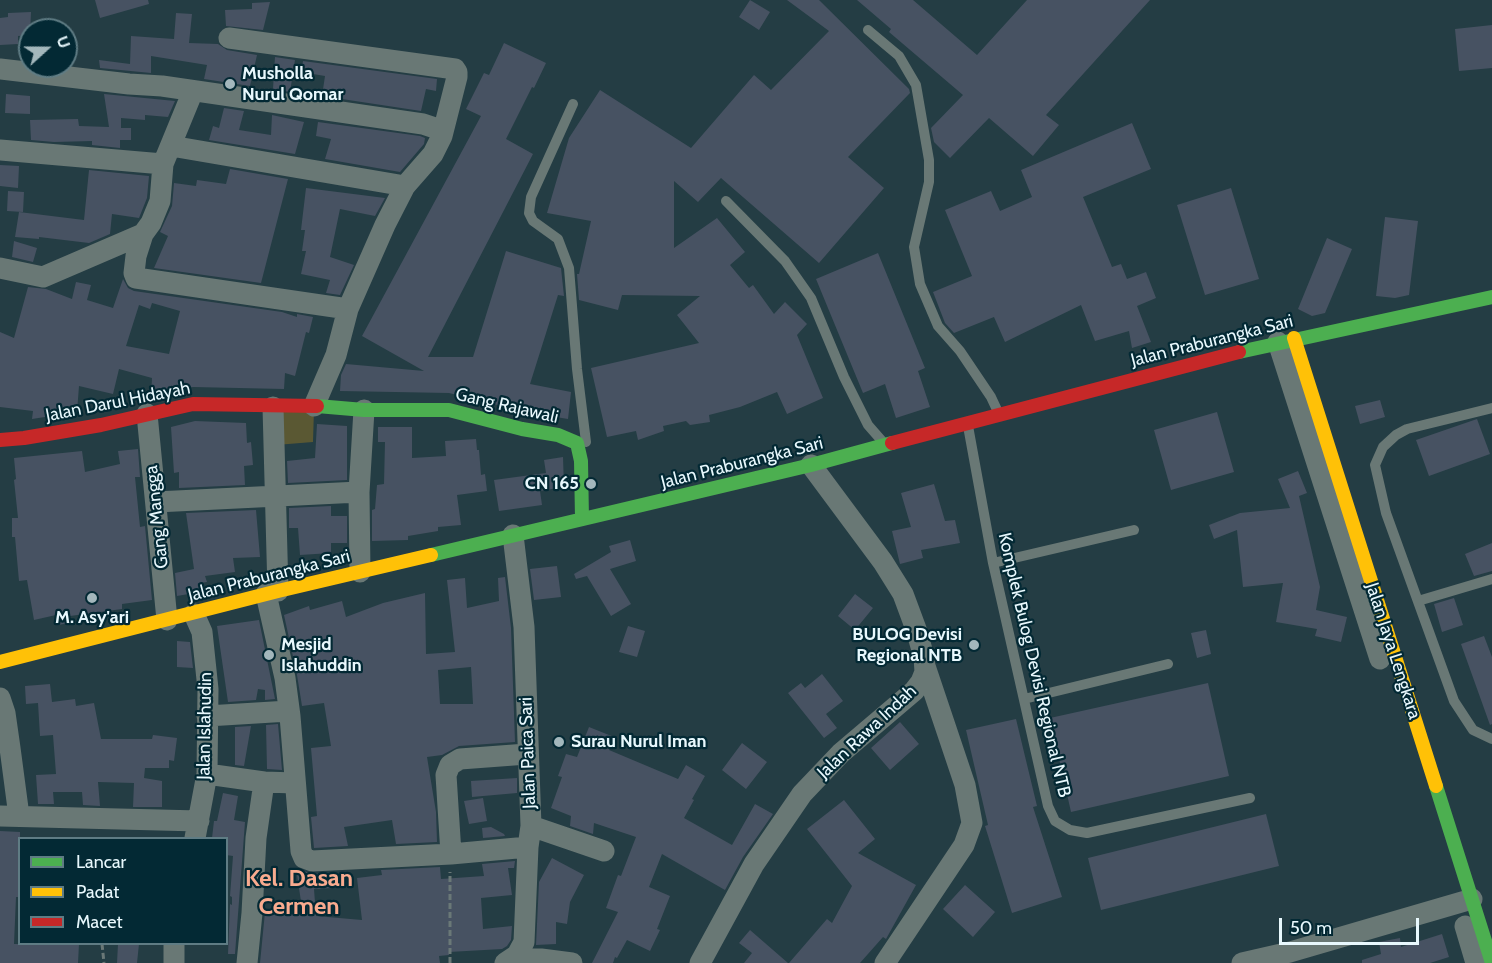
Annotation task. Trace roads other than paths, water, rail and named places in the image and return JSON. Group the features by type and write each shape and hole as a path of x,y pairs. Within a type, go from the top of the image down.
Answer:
{"main road":[{"name":"Jalan Praburangka Sari","path":"1,659 513,535 591,510 811,465 1286,340 1492,297"},
{"name":"Jalan Darul Hidayah","path":"0,440 101,425 193,404 314,406"},
{"name":"Gang Rajawali","path":"314,406 364,411 449,410 522,429 558,435 577,443 591,510"},
{"name":"Jalan Jaya Lengkara","path":"1465,901 1492,963"}],"street":[{"path":"229,38 454,69 457,77 442,136 433,154 405,186 385,225 348,309 336,354 314,406"},
{"path":"0,69 193,91 427,125 438,129 442,136"},
{"path":"193,91 167,155 160,201 152,223 143,234 134,266 134,276 139,280 348,309"},
{"path":"0,150 167,155 405,186"},
{"path":"0,268 43,277 143,234"},
{"name":"Jalan Jaya Lengkara","path":"1286,340 1465,901 1476,963"},
{"path":"273,406 276,495 272,592 289,711 301,852 310,861 451,854 528,847"},
{"path":"360,572 359,492 364,411"},
{"name":"Gang Mangga","path":"147,414 167,620"},
{"name":"Jalan Rawa Indah","path":"700,963 754,864 802,794 841,753 914,691 921,682 925,666 910,611 894,578 811,465"},
{"path":"156,501 359,492"},
{"name":"Jalan Paica Sari","path":"509,961 522,947 525,937 528,847 531,826 524,627 513,535"},
{"name":"Jalan Islahudin","path":"194,614 202,632 208,689 207,774 197,830"},
{"path":"885,963 964,845 972,823 964,785 925,666"},
{"path":"0,698 5,712 10,748 9,816 197,830"},
{"path":"207,716 289,711"},
{"path":"451,854 446,775 450,765 460,759 527,754"},
{"path":"207,774 264,782 295,783"},
{"path":"248,963 256,838 264,782"},
{"path":"531,826 604,851"},
{"path":"1242,963 1289,958 1465,901"},
{"path":"174,945 174,963"},
{"path":"509,961 572,963"}],"lane":[{"path":"868,30 899,56 916,85 929,171 929,182 914,247 920,284 938,326 960,351 991,397 999,414"},
{"path":"573,104 531,197 529,213 533,221 558,239 569,268 591,510"},
{"path":"726,201 785,261 811,298 844,377 868,424 886,446"},
{"path":"1492,408 1407,429 1383,447 1375,465 1386,513 1454,701 1473,730 1492,739"},
{"name":"Komplek Bulog Devisi Regional NTB","path":"968,423 993,563 1050,811 1056,821 1070,830 1087,833 1250,798"},
{"path":"993,563 1134,530"},
{"path":"1418,601 1492,579"},
{"path":"1024,699 1168,664"}],"place":[{"name":"Musholla Nurul Qomar","path":"230,84"},
{"name":"CN 165","path":"591,484"},
{"name":"M. Asy'ari","path":"92,598"},
{"name":"BULOG Devisi Regional NTB","path":"974,645"},
{"name":"Mesjid Islahuddin","path":"269,655"},
{"name":"Surau Nurul Iman","path":"559,742"}],"district":[{"name":"Kel. Dasan Cermen","path":"299,893"}]}
